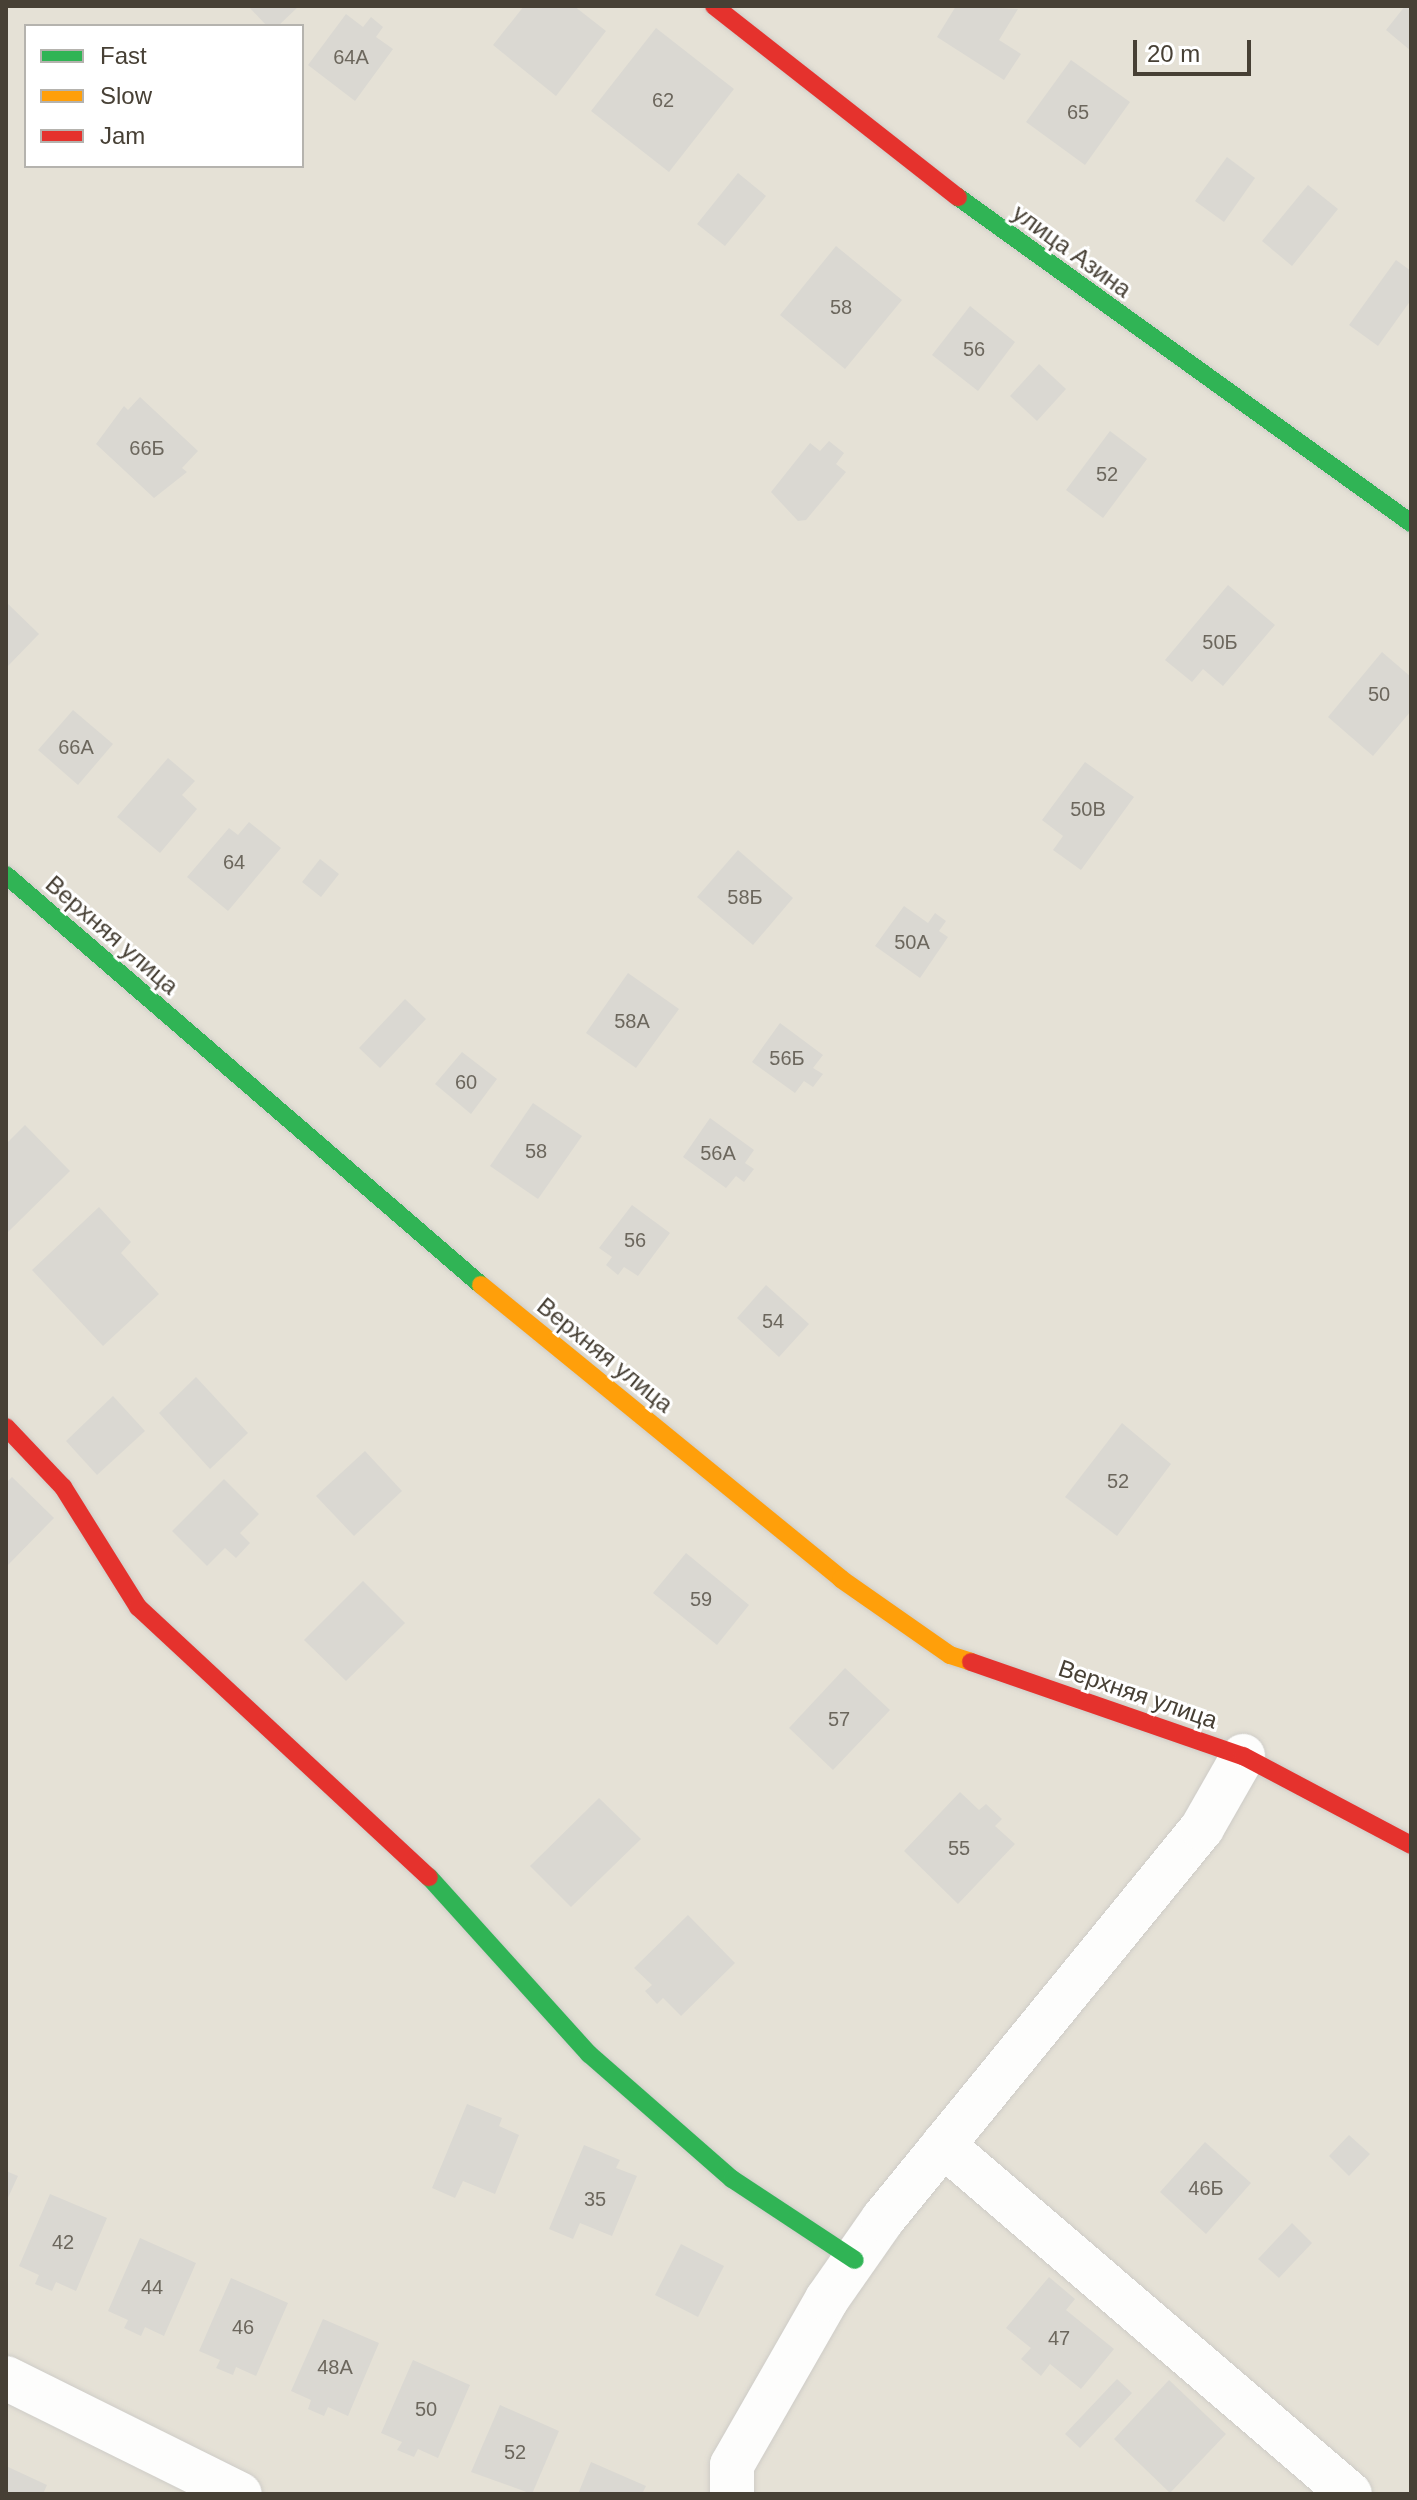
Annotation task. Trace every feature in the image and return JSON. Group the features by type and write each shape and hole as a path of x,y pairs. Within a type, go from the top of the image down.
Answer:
{"street":[{"name":"улица Азина","path":"714,6 946,189 1411,523"},
{"name":"Верхняя улица","path":"6,875 472,1278 841,1579 950,1655 1243,1756 1411,1845"},
{"path":"6,1427 63,1487 138,1607 460,1905 589,2054 732,2179 855,2260"},
{"path":"732,2494 732,2465 855,2260 943,2145 1202,1828 1243,1756"},
{"path":"943,2145 1350,2494"},
{"path":"6,2378 240,2494"}],"shaded area":[{"path":"6,6 1411,6 1411,2494 6,2494"}],"building":[{"path":"248,6 299,6 280,24 265,24"},
{"path":"524,6 574,6 606,31 556,96 493,45"},
{"path":"956,6 1018,9 999,40 1021,54 1004,80 937,37"},
{"path":"1405,6 1411,6 1411,51 1386,30"},
{"path":"346,14 363,27 371,17 383,27 376,37 393,49 355,101 308,65"},
{"path":"656,28 734,89 669,172 591,111"},
{"path":"1071,60 1130,102 1085,165 1026,122"},
{"path":"1227,157 1255,178 1224,222 1195,201"},
{"path":"738,173 766,196 725,246 697,224"},
{"path":"1308,185 1338,209 1292,266 1262,241"},
{"path":"836,246 902,300 845,369 780,315"},
{"path":"1396,260 1411,271 1411,300 1378,346 1349,325"},
{"path":"970,306 1015,342 978,391 932,355"},
{"path":"1039,364 1066,389 1037,421 1010,396"},
{"path":"140,397 198,451 182,468 187,472 154,498 96,444 124,406 128,410"},
{"path":"1110,431 1147,459 1103,518 1066,490"},
{"path":"829,441 844,453 836,464 846,472 806,520 798,521 771,492 810,443 820,451"},
{"path":"1228,585 1275,625 1223,686 1203,669 1192,682 1165,660"},
{"path":"6,602 39,634 6,668"},
{"path":"1382,652 1411,677 1411,711 1373,756 1328,717"},
{"path":"73,710 113,744 78,785 38,750"},
{"path":"168,758 195,781 182,795 197,809 160,853 117,817"},
{"path":"1085,762 1134,797 1081,870 1053,850 1063,836 1042,820"},
{"path":"249,822 281,848 228,911 187,877 229,828 238,835"},
{"path":"738,850 793,898 753,945 697,897"},
{"path":"320,859 339,874 321,897 302,882"},
{"path":"904,906 928,923 935,913 946,921 939,931 948,937 920,978 875,946"},
{"path":"628,973 679,1009 636,1068 586,1033"},
{"path":"405,999 426,1019 380,1068 359,1048"},
{"path":"780,1023 823,1055 813,1068 823,1074 813,1087 804,1081 795,1093 752,1062"},
{"path":"462,1052 497,1079 471,1114 435,1084"},
{"path":"533,1103 582,1136 538,1199 490,1166"},
{"path":"710,1118 754,1150 745,1163 754,1169 744,1182 736,1176 726,1188 683,1157"},
{"path":"25,1125 70,1171 8,1232 6,1144"},
{"path":"632,1205 670,1233 638,1276 624,1267 618,1275 606,1265 612,1257 599,1248"},
{"path":"99,1207 131,1242 121,1253 159,1294 103,1346 32,1270"},
{"path":"766,1285 809,1324 779,1357 737,1318"},
{"path":"196,1377 248,1433 210,1469 159,1413"},
{"path":"113,1396 145,1431 97,1475 66,1441"},
{"path":"1122,1423 1171,1464 1117,1536 1065,1497"},
{"path":"365,1451 402,1491 354,1536 316,1496"},
{"path":"12,1477 54,1518 6,1567 6,1483"},
{"path":"224,1479 259,1514 240,1533 250,1543 236,1558 225,1548 207,1566 172,1531"},
{"path":"686,1553 749,1605 717,1645 653,1593"},
{"path":"363,1581 405,1623 346,1681 304,1640"},
{"path":"845,1668 890,1710 833,1770 789,1728"},
{"path":"960,1792 979,1810 986,1804 1002,1819 995,1826 1015,1844 958,1904 904,1851"},
{"path":"599,1798 641,1839 571,1907 530,1866"},
{"path":"688,1915 735,1963 681,2016 663,1998 657,2004 645,1991 652,1985 634,1968"},
{"path":"467,2104 502,2118 499,2126 519,2135 495,2194 463,2181 455,2198 432,2188"},
{"path":"1349,2135 1370,2154 1349,2176 1329,2156"},
{"path":"1205,2142 1251,2183 1206,2234 1160,2192"},
{"path":"584,2145 620,2160 616,2168 637,2176 612,2236 580,2223 573,2239 549,2229"},
{"path":"6,2171 18,2176 6,2202"},
{"path":"50,2194 107,2218 76,2291 56,2282 52,2291 35,2284 39,2275 19,2266"},
{"path":"1292,2223 1312,2243 1279,2278 1258,2259"},
{"path":"140,2238 196,2263 164,2336 145,2327 141,2336 124,2328 128,2320 108,2311"},
{"path":"681,2244 724,2266 698,2317 655,2295"},
{"path":"1049,2277 1075,2299 1066,2310 1114,2349 1081,2389 1050,2364 1041,2376 1021,2359 1031,2348 1006,2328"},
{"path":"231,2278 288,2303 256,2376 236,2367 233,2375 216,2368 220,2360 199,2351"},
{"path":"323,2319 379,2343 348,2416 328,2407 324,2416 308,2409 311,2400 291,2391"},
{"path":"413,2360 470,2385 438,2458 418,2449 414,2457 397,2450 402,2442 381,2433"},
{"path":"1117,2379 1132,2393 1080,2448 1065,2434"},
{"path":"1169,2380 1226,2434 1170,2493 1114,2439"},
{"path":"500,2405 559,2431 532,2494 471,2472"},
{"path":"591,2462 646,2486 642,2494 578,2494"},
{"path":"6,2466 47,2485 43,2494 6,2494"}],"traffic: fast":[{"path":"958,197 1411,523"},
{"path":"6,875 481,1285"},
{"path":"429,1877 589,2054 732,2179 855,2260"}],"traffic: slow":[{"path":"481,1285 841,1579 950,1655 971,1662"}],"traffic: jam":[{"path":"714,6 958,197"},
{"path":"6,1427 63,1487 138,1607 429,1877"},
{"path":"971,1662 1243,1756 1411,1845"}]}
